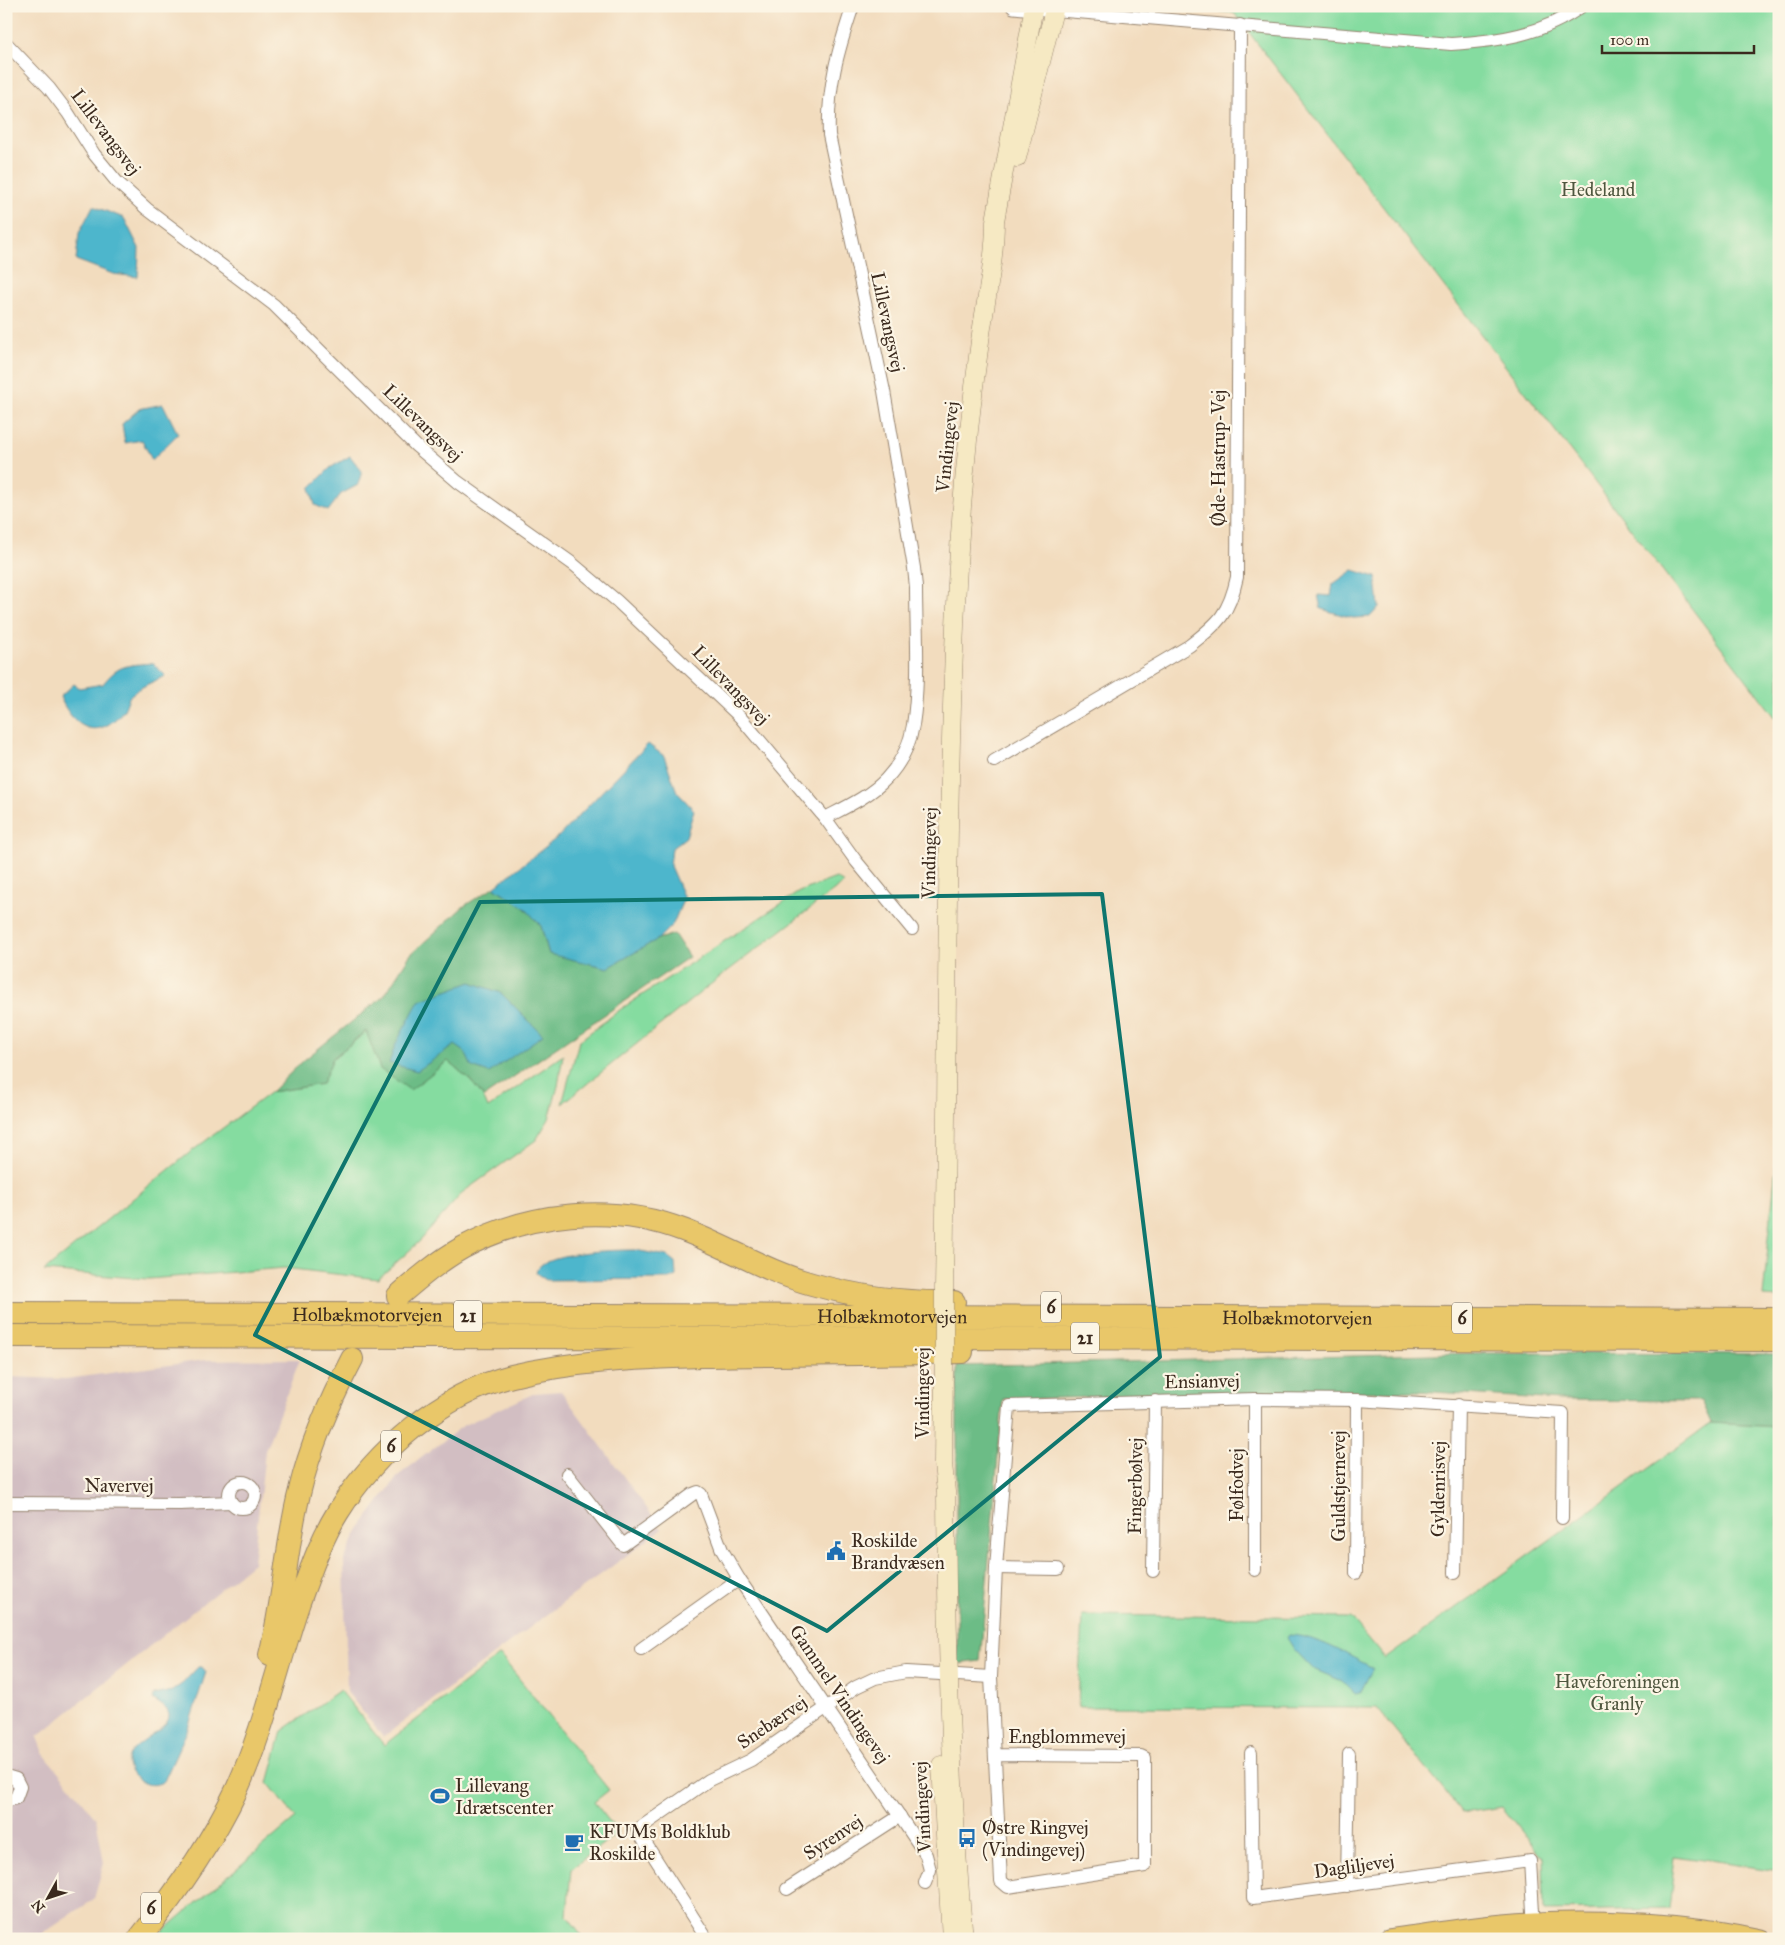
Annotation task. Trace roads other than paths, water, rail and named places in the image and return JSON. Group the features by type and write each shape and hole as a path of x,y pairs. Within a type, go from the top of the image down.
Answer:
{"highway":[{"name":"6","path":"398,1296 429,1269 463,1248 507,1229 551,1217 599,1214 639,1218 682,1229 810,1284 862,1295 928,1302 1046,1306 1145,1317"},
{"name":"Holbækmotorvejen","path":"6,1313 1779,1319"},
{"name":"Holbækmotorvejen","path":"6,1336 1779,1340"},
{"name":"6","path":"140,1939 182,1884 213,1836 238,1787 264,1716 299,1603 320,1547 338,1512 363,1478 395,1442 428,1417 469,1393 510,1377 567,1366 628,1358 1118,1348 1211,1339"},
{"name":"6","path":"125,1939 158,1900 195,1847 230,1778 252,1722 272,1645 299,1491 312,1446 330,1402 352,1359"}],"main road":[{"name":"Vindingevej","path":"951,1939 942,1802 943,1673 939,1492 943,1464 952,724 957,584 966,453 979,347 995,245 995,221 1034,7"},
{"name":"Vindingevej","path":"995,245 1004,222 1054,8"},
{"name":"Vindingevej","path":"943,1673 964,1939"},
{"path":"1500,1939 1534,1929 1618,1921 1663,1924 1761,1939"},
{"path":"1388,1939 1482,1926 1664,1939"}],"street":[{"name":"Lillevangsvej","path":"825,818 869,793 897,766 908,745 913,726 914,705 916,586 914,568 884,391 829,135 828,99 836,57 853,6"},
{"path":"1014,6 1451,44 1499,41 1537,31 1573,13 1582,6"},
{"name":"Øde-Hastrup-Vej","path":"994,761 1189,646 1216,625 1232,602 1237,577 1240,25"},
{"name":"Lillevangsvej","path":"6,43 49,88 68,113 94,154 117,182 148,209 274,304 416,446 458,482 573,564 624,608 740,718 825,818 856,861 912,929"},
{"name":"Ensianvej","path":"991,1677 996,1568 1009,1406 1255,1399 1357,1400 1563,1413 1562,1518"},
{"name":"Følfodvej","path":"1255,1399 1255,1570"},
{"name":"Guldstjernevej","path":"1356,1572 1357,1400"},
{"name":"Fingerbølvej","path":"1152,1571 1155,1401"},
{"name":"Gyldenrisvej","path":"1456,1573 1458,1405"},
{"name":"Gammel Vindingevej","path":"567,1474 623,1546 693,1494 698,1492 703,1497 722,1550 739,1579 926,1855 930,1870 925,1883"},
{"name":"Navervej","path":"6,1504 180,1504 231,1502"},
{"path":"996,1568 1058,1569"},
{"path":"640,1649 739,1579"},
{"name":"Snebærvej","path":"707,1939 637,1830 709,1780 751,1760 856,1687 875,1678 906,1672 943,1673"},
{"path":"943,1673 991,1677"},
{"name":"Engblommevej","path":"991,1677 1001,1881 1008,1887 1145,1866 1145,1758 1141,1756 995,1754"},
{"name":"Dagliljevej","path":"1251,1753 1253,1898 1530,1861 1534,1929"},
{"path":"1346,1886 1349,1754"},
{"path":"6,1776 16,1779 20,1791 16,1798 6,1801"},
{"name":"Syrenvej","path":"787,1889 900,1816"}],"water":[{"path":"93,206 124,218 139,248 138,277 113,274 76,260 79,233"},
{"path":"163,404 178,434 152,460 142,440 125,443 122,424 139,409"},
{"path":"350,456 362,471 358,485 341,494 328,511 315,505 310,488 330,468"},
{"path":"1353,570 1376,577 1379,607 1370,617 1353,618 1321,609 1318,595 1331,596 1333,584"},
{"path":"153,663 166,676 132,694 123,711 114,721 105,726 96,729 87,728 79,724 72,717 60,697 74,684 79,688 103,684 108,677 119,669 137,664"},
{"path":"648,744 664,756 677,792 694,810 686,837 672,848 670,866 684,898 673,924 658,939 608,968 549,954 541,926 525,908 494,887 558,837"},
{"path":"471,982 501,993 543,1035 489,1073 472,1067 465,1052 455,1045 417,1071 389,1063 396,1043 419,1001"},
{"path":"635,1250 667,1256 675,1262 676,1276 670,1279 546,1280 536,1273 540,1266 550,1260 563,1256 596,1251"},
{"path":"1289,1635 1321,1642 1373,1668 1360,1693 1355,1694 1342,1681 1313,1669 1294,1649 1287,1638"},
{"path":"198,1667 202,1667 206,1672 187,1731 164,1781 150,1785 143,1783 129,1769 129,1757 137,1746 163,1727 169,1716 165,1708 153,1699 154,1695 172,1691 183,1683"}],"place":[{"name":"Roskilde Brandvæsen","path":"836,1551"},
{"name":"Lillevang Idrætscenter","path":"440,1796"},
{"name":"Østre Ringvej (Vindingevej)","path":"967,1838"},
{"name":"KFUMs Boldklub Roskilde","path":"574,1842"}],"park label":[{"name":"Hedeland","path":"1598,189"},
{"name":"Haveforeningen Granly","path":"1617,1692"}]}
